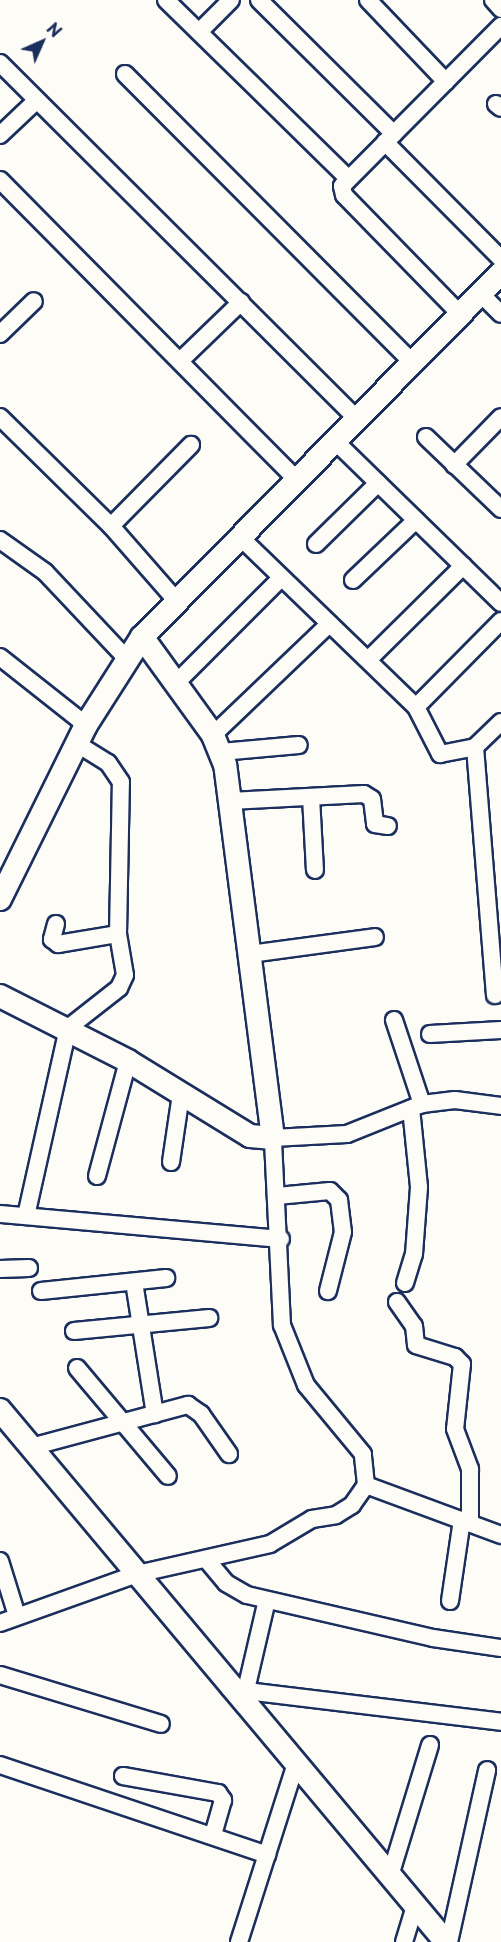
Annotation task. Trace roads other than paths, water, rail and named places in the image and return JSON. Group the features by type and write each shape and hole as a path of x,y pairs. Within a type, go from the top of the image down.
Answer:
{"street":[{"path":"166,0 348,178"},
{"path":"199,32 231,0"},
{"path":"259,0 501,259"},
{"path":"368,0 446,82"},
{"path":"493,0 501,9"},
{"path":"460,314 344,195 342,186 501,26"},
{"path":"0,63 356,418"},
{"path":"125,74 412,362"},
{"path":"0,135 36,101"},
{"path":"0,180 296,478"},
{"path":"0,899 81,734 141,637 175,599 501,273"},
{"path":"481,294 501,314"},
{"path":"0,334 34,301"},
{"path":"180,361 241,302"},
{"path":"0,417 111,526 175,599"},
{"path":"454,465 501,417"},
{"path":"426,437 501,509"},
{"path":"334,440 501,603"},
{"path":"111,526 191,445"},
{"path":"316,544 378,483"},
{"path":"353,580 416,520"},
{"path":"239,536 417,707 440,754 475,747 501,722"},
{"path":"0,540 45,572 126,658"},
{"path":"368,660 463,566"},
{"path":"176,683 281,578"},
{"path":"417,707 501,621"},
{"path":"217,744 329,624"},
{"path":"0,1623 137,1574 270,1544 312,1519 345,1511 366,1485 363,1454 306,1385 288,1347 278,1306 281,1239 273,1138 230,801 217,744 176,683 141,637"},
{"path":"0,657 81,734 108,763 121,782 118,934 123,984 68,1028 26,1216"},
{"path":"217,744 299,745"},
{"path":"475,747 495,995"},
{"path":"230,801 368,795 372,820 388,826"},
{"path":"311,797 315,870"},
{"path":"56,924 52,939 58,944 118,934"},
{"path":"250,954 375,937"},
{"path":"0,996 68,1028 128,1061 250,1136 273,1138 347,1134 417,1106 455,1100 501,1106"},
{"path":"394,1020 417,1106 419,1187 414,1254 405,1283"},
{"path":"430,1034 501,1030"},
{"path":"97,1176 128,1061"},
{"path":"171,1162 181,1094"},
{"path":"277,1196 330,1191 339,1200 343,1232 328,1291"},
{"path":"0,1214 281,1239"},
{"path":"0,1269 29,1268"},
{"path":"41,1291 166,1278"},
{"path":"134,1282 155,1414"},
{"path":"396,1302 414,1326 416,1345 455,1357 462,1364 455,1429 470,1469 466,1521 450,1601"},
{"path":"74,1331 209,1318"},
{"path":"77,1368 125,1422 168,1476"},
{"path":"31,1447 155,1414 192,1407 229,1454"},
{"path":"0,1410 137,1574 238,1690 295,1766 448,1942"},
{"path":"366,1485 501,1534"},
{"path":"206,1559 235,1589 267,1600 433,1638 501,1648"},
{"path":"0,1561 17,1616"},
{"path":"238,1690 267,1600"},
{"path":"0,1675 161,1724"},
{"path":"238,1690 501,1722"},
{"path":"390,1876 430,1745"},
{"path":"0,1765 267,1855"},
{"path":"239,1942 295,1766"},
{"path":"448,1942 487,1770"},
{"path":"123,1776 218,1793 223,1800 213,1835"},
{"path":"404,1942 416,1906"}]}
